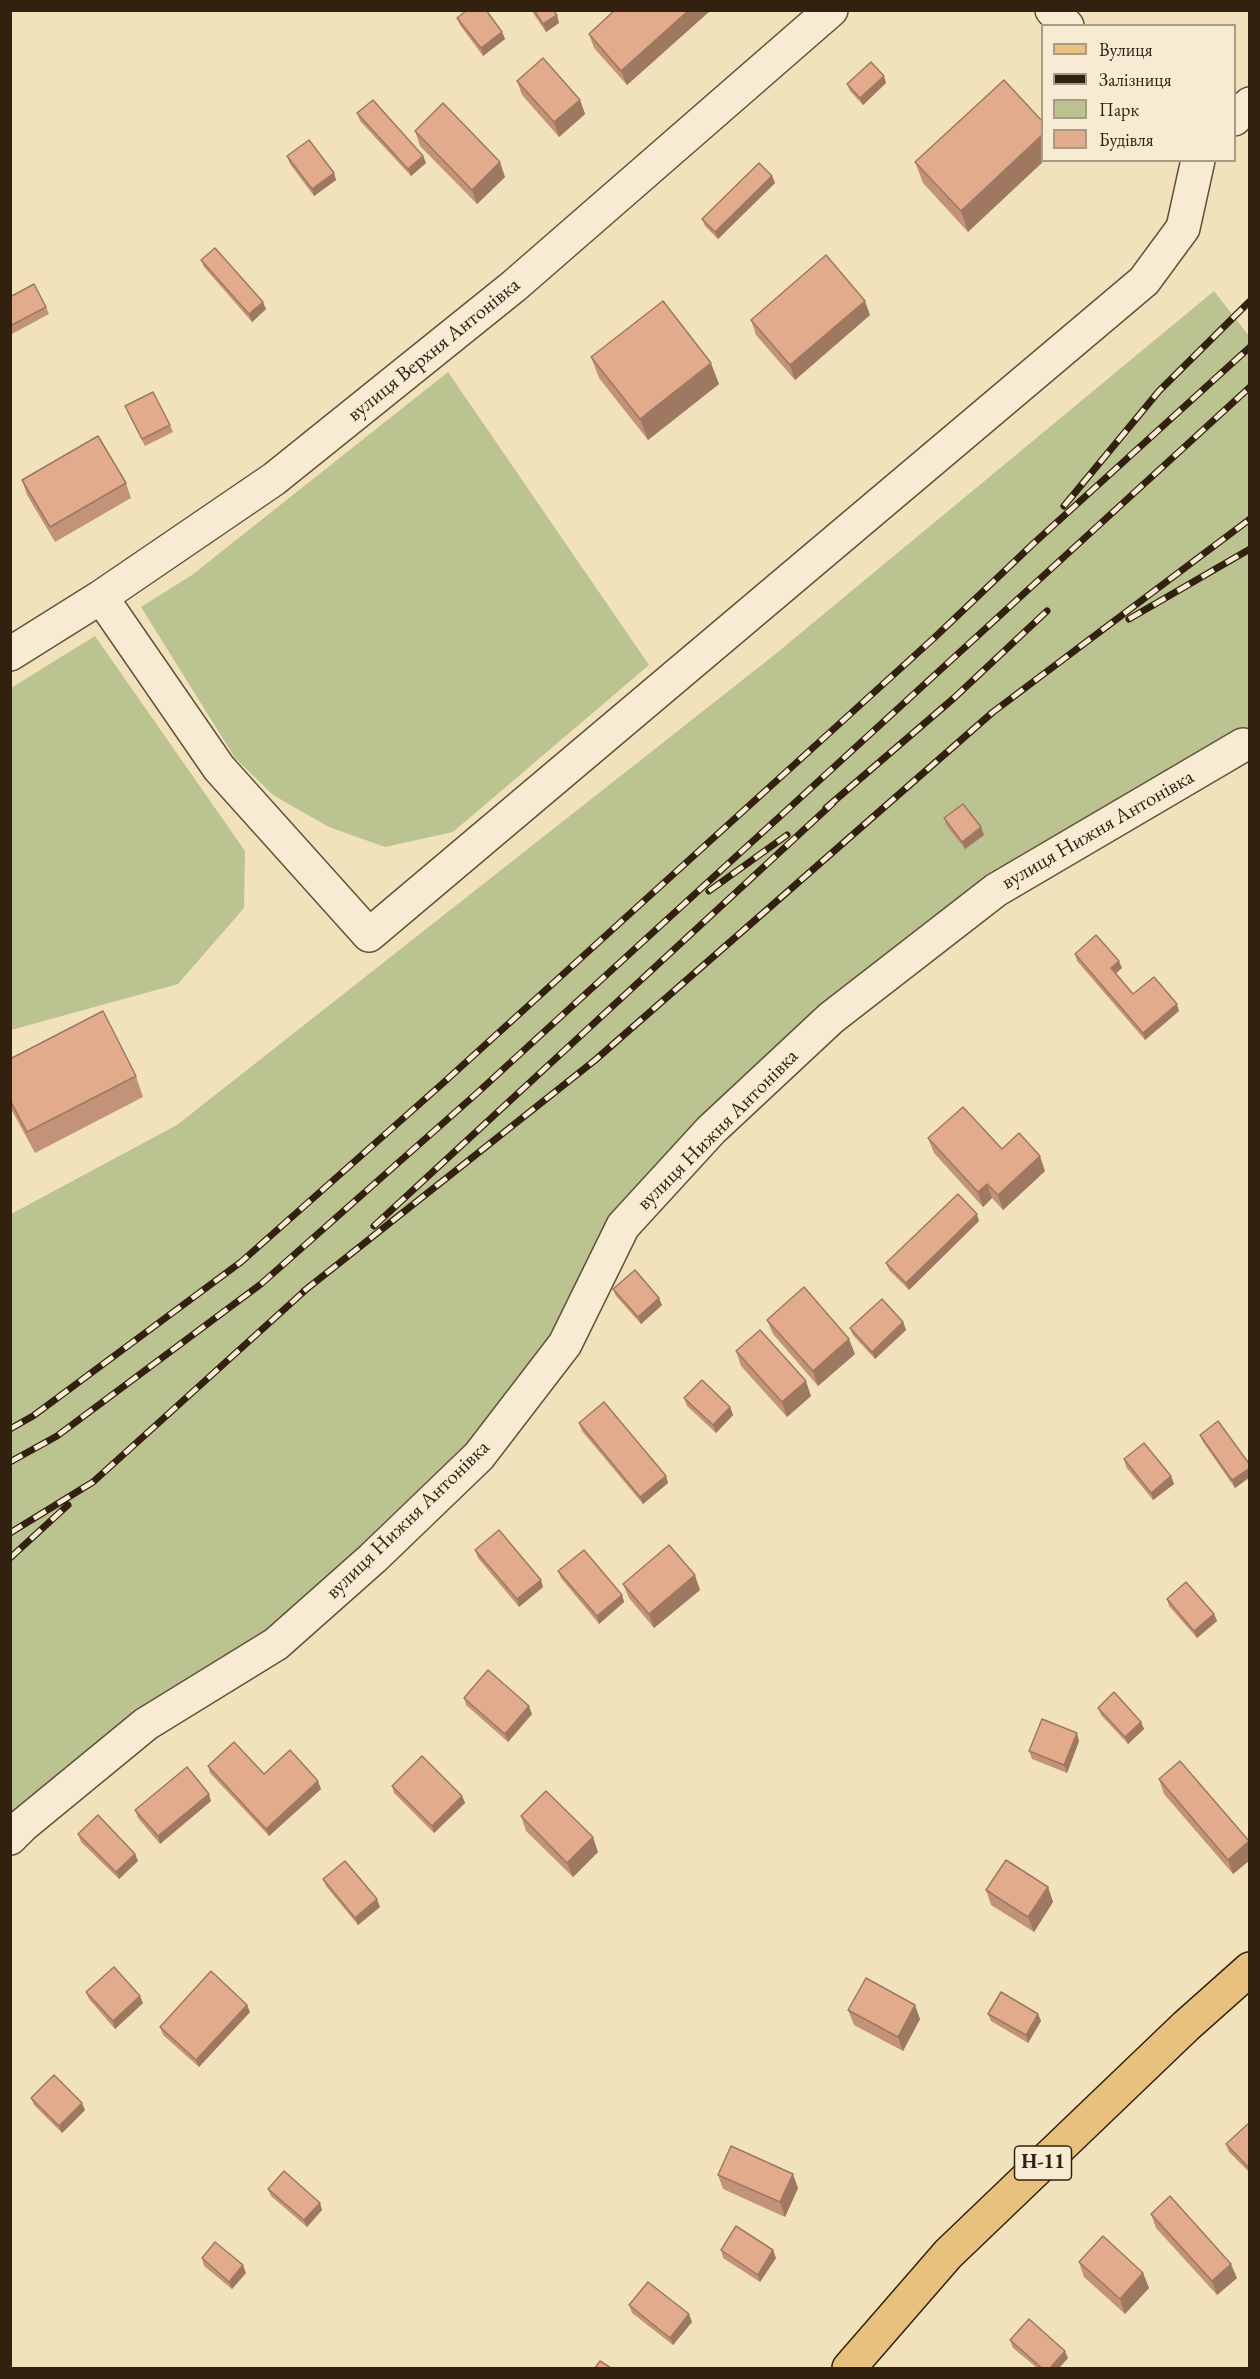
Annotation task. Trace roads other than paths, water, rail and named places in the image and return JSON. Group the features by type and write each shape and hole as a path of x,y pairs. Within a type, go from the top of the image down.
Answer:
{"main road":[{"name":"Н-11","path":"849,2368 948,2254 1186,2026 1250,1969"}],"street":[{"name":"вулиця Верхня Антонівка","path":"10,654 101,597 274,479 477,316 831,10"},
{"path":"1052,10 1065,24"},
{"path":"1236,117 1250,104"},
{"path":"101,597 219,768 369,935 1144,281 1183,228 1198,162"},
{"name":"вулиця Нижня Антонівка","path":"10,1838 146,1724 276,1644 373,1558 479,1456 565,1344 623,1226 711,1130 831,1018 996,890 1243,746"}],"railway":[{"path":"1064,506 1159,391 1250,301"},
{"path":"10,1429 33,1416 241,1262 442,1084 934,638 1034,543 1250,347"},
{"path":"10,1462 57,1436 261,1284 476,1094 1250,387"},
{"path":"304,1291 594,1061 993,712 1250,519"},
{"path":"1129,619 1250,549"},
{"path":"826,808 954,698 1047,611"},
{"path":"374,1226 833,803"},
{"path":"709,891 787,835"},
{"path":"10,1533 93,1482 310,1286"},
{"path":"10,1558 68,1505"}]}
